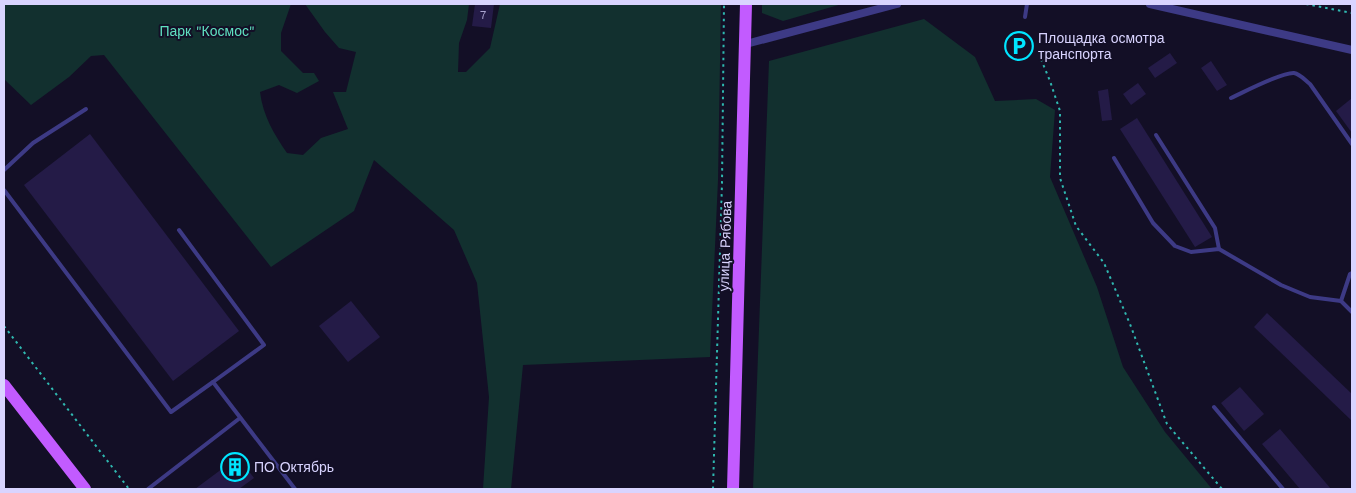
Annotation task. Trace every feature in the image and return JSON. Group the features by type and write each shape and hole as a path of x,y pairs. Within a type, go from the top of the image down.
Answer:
{"main road":[{"name":"улица Рябова","path":"733,489 746,4"},
{"path":"4,385 85,489"}],"street":[{"path":"746,44 897,4"},
{"path":"1150,4 1163,5 1352,50"}],"lane":[{"path":"1026,17 1027,4"},
{"path":"1231,98 1282,75 1293,73 1302,76 1310,84 1352,144"},
{"path":"4,170 33,143 86,110"},
{"path":"1156,135 1215,228 1219,250"},
{"path":"1114,158 1154,223 1175,246 1191,252 1219,250 1281,285 1310,297 1341,302 1352,312"},
{"path":"4,190 171,412 264,345 179,230"},
{"path":"1341,302 1350,274 1352,273"},
{"path":"213,382 294,489"},
{"path":"1214,406 1283,489"},
{"path":"148,489 240,418"}],"path":[{"path":"713,489 722,183 724,4"},
{"path":"1306,4 1352,14"},
{"path":"1041,60 1060,111 1060,178 1076,226 1104,263 1130,324 1168,424 1222,489"},
{"path":"4,326 130,489"}],"green space":[{"name":"Парк \"Космос\"","path":"4,4 291,4 281,33 281,51 303,73 314,73 319,81 297,93 279,85 260,92 261,101 270,124 287,153 303,155 321,138 348,129 333,92 346,92 356,52 339,48 305,4 469,4 467,20 459,43 458,72 466,72 490,48 500,4 721,4 718,180 710,357 523,365 511,489 483,489 489,397 477,283 454,230 374,160 354,211 271,267 104,55 91,56 69,77 31,105 4,79"},
{"path":"762,4 842,4 783,21 762,13"},
{"path":"924,19 975,57 995,101 1036,99 1055,110 1050,177 1097,287 1123,367 1165,432 1212,489 753,489 769,61"}],"building":[{"path":"475,4 494,4 491,28 472,26"},
{"path":"1170,53 1177,63 1155,78 1148,68"},
{"path":"1211,61 1227,85 1217,91 1201,68"},
{"path":"1138,83 1146,94 1131,105 1123,94"},
{"path":"1108,89 1112,120 1102,121 1098,91"},
{"path":"1352,98 1352,133 1336,111"},
{"path":"1137,118 1212,237 1195,247 1120,129"},
{"path":"90,134 239,331 173,381 24,185"},
{"path":"351,301 380,337 348,362 319,326"},
{"path":"1267,313 1352,394 1352,421 1254,327"},
{"path":"1240,387 1264,414 1244,431 1221,403"},
{"path":"1280,429 1331,489 1300,489 1262,444"},
{"name":"ПО Октябрь","path":"238,457 254,478 239,489 195,489"}],"place":[{"name":"Площадка осмотра транспорта","path":"1019,46"},
{"name":"ПО Октябрь","path":"235,467"}]}
